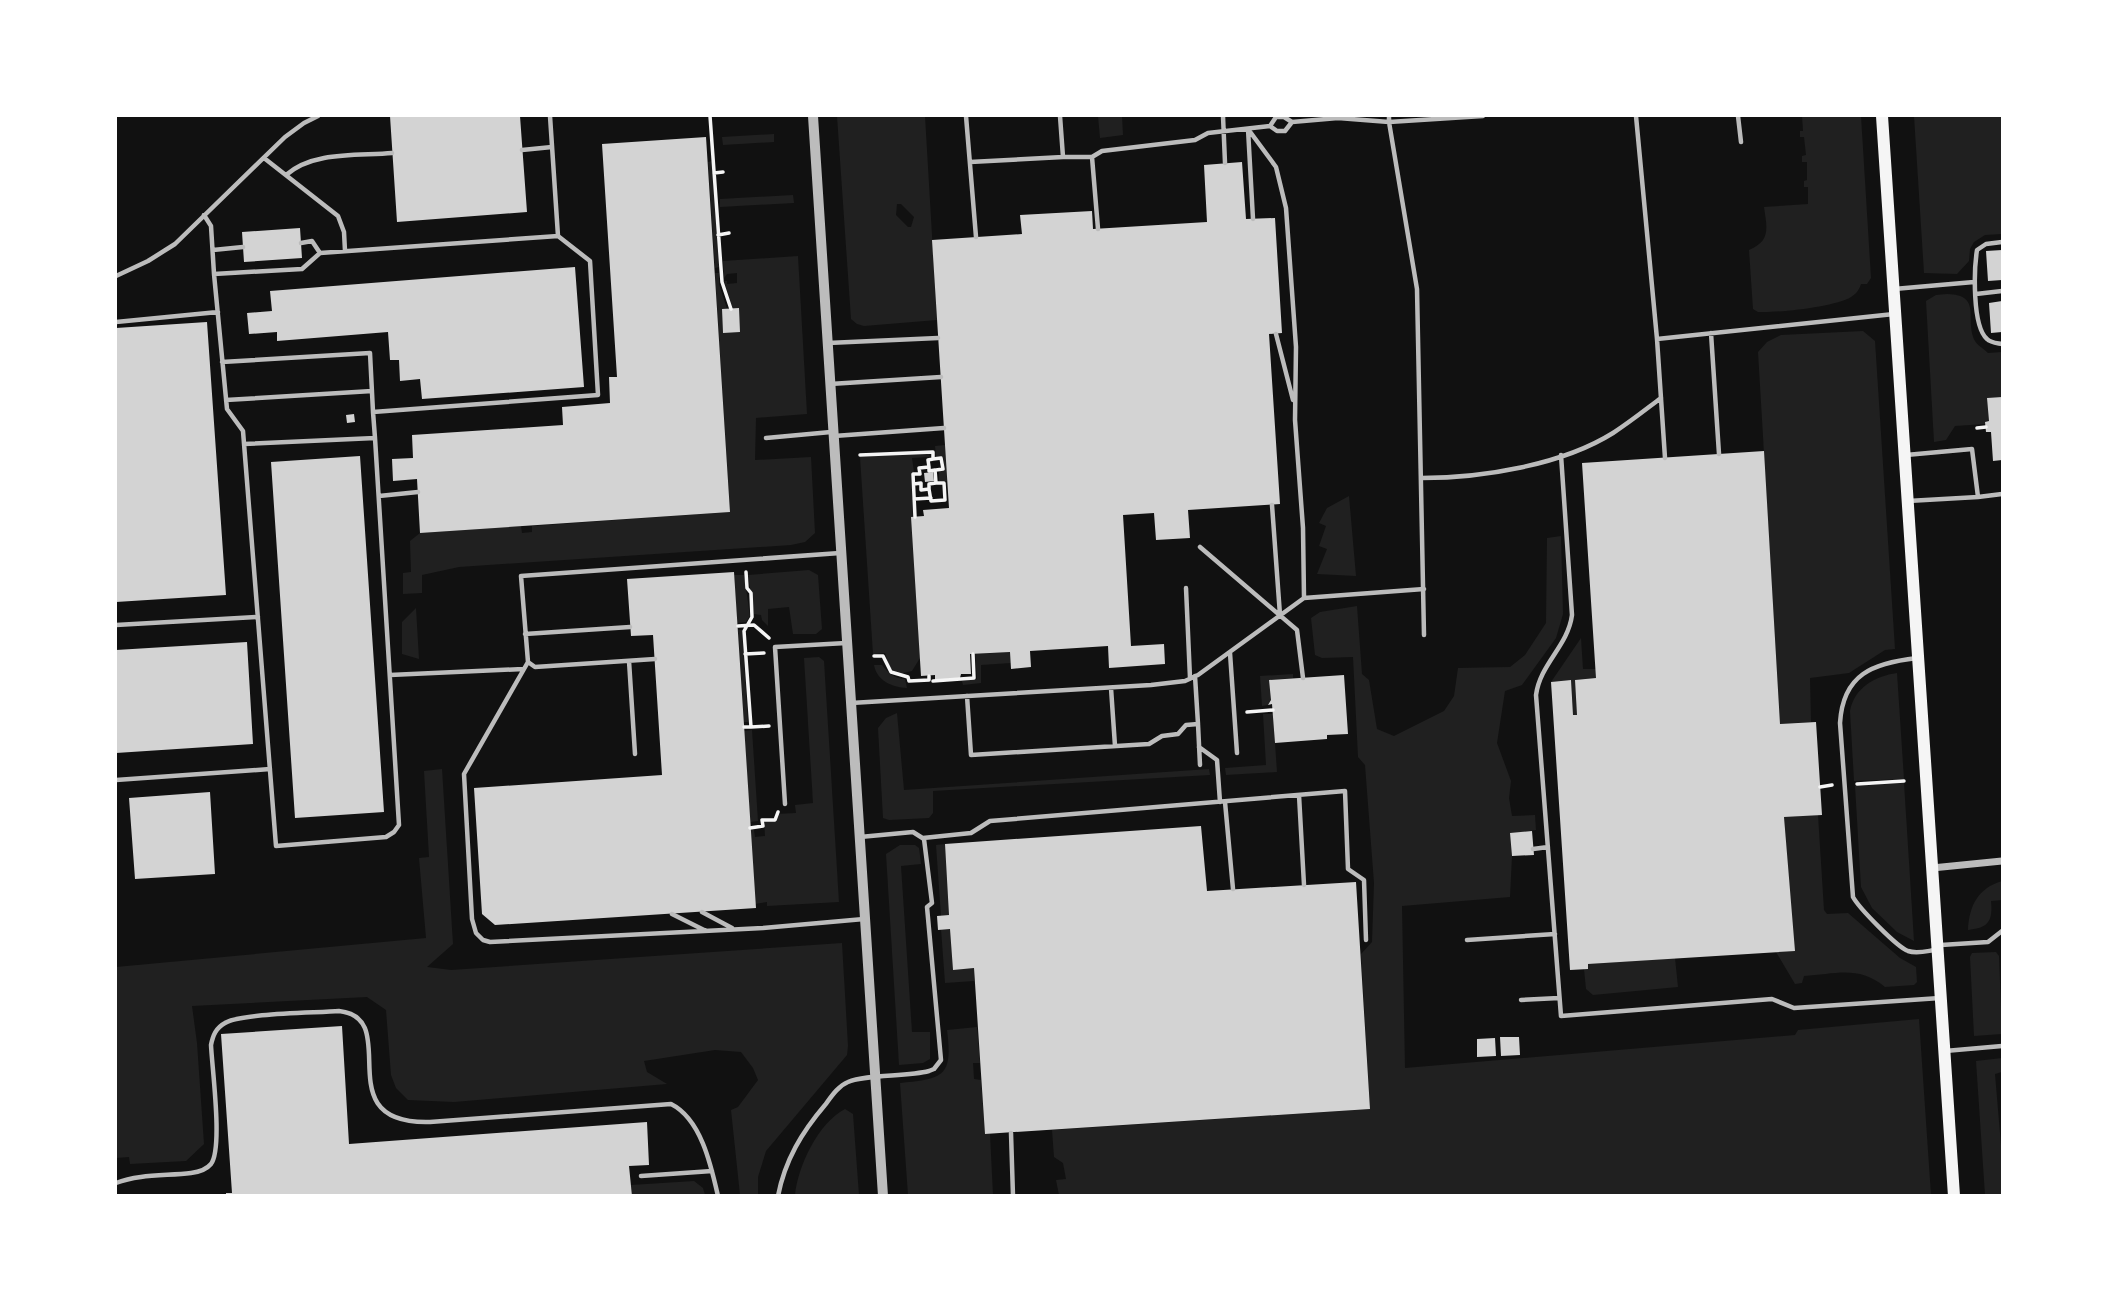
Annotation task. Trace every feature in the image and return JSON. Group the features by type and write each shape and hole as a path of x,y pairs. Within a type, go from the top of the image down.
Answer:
{"main road":[{"path":"1882,116 1954,1195"}],"street":[{"path":"813,116 883,1195"},
{"path":"1932,868 2003,861"}],"lane":[{"path":"116,276 175,244 264,158 304,123 318,116"},
{"path":"550,116 558,236"},
{"path":"966,116 976,237"},
{"path":"1060,116 1063,157"},
{"path":"1223,116 1225,163"},
{"path":"1270,126 1276,117 1284,117 1292,122 1356,117 1389,119 1483,116"},
{"path":"1636,116 1665,458"},
{"path":"1738,116 1741,142"},
{"path":"1389,119 1417,289 1424,635"},
{"path":"970,162 1092,157 1102,151 1195,140 1208,133 1270,126 1278,131 1285,131 1292,122"},
{"path":"1248,129 1253,219"},
{"path":"1248,129 1276,167 1285,201 1296,347 1295,408 1304,598"},
{"path":"522,150 552,147"},
{"path":"286,175 293,168 308,161 392,153"},
{"path":"1092,157 1098,229"},
{"path":"264,158 338,216 344,232 345,251"},
{"path":"204,215 211,226 214,274 222,362 227,409 243,431 276,846 376,838 394,832 400,817 370,353 222,362"},
{"path":"214,274 302,270 320,253 558,236 590,261 598,396 373,412"},
{"path":"300,243 312,242 320,253"},
{"path":"2003,242 1986,244 1977,250 1974,282 1979,323 1984,336 1989,341 2003,344"},
{"path":"212,250 243,247"},
{"path":"1894,289 1974,282"},
{"path":"1976,294 2003,292"},
{"path":"116,322 218,312"},
{"path":"1657,339 1895,313"},
{"path":"1711,333 1719,454"},
{"path":"1276,334 1295,408"},
{"path":"828,343 938,338"},
{"path":"830,384 941,377"},
{"path":"226,400 372,391"},
{"path":"1422,478 1480,476 1539,463 1614,432 1662,398"},
{"path":"766,438 944,428"},
{"path":"244,444 375,438"},
{"path":"1905,455 1972,449 1978,497"},
{"path":"1561,455 1572,615 1567,636 1541,676 1535,695 1560,1016 1772,999 1794,1008 1941,998"},
{"path":"379,496 418,492"},
{"path":"1908,501 2003,494"},
{"path":"1272,505 1280,615"},
{"path":"1200,547 1297,629 1303,678"},
{"path":"841,553 521,576 528,662 464,774 471,909 476,933 490,942 706,932 865,919"},
{"path":"1186,588 1200,765"},
{"path":"851,704 1170,684 1193,677 1304,598 1424,589"},
{"path":"116,625 258,617"},
{"path":"525,634 630,627"},
{"path":"785,804 775,647 847,643"},
{"path":"1230,653 1237,753"},
{"path":"1918,658 1883,663 1864,674 1847,692 1843,701 1840,723 1853,897 1865,913 1903,948 1917,953 1988,942 2003,931"},
{"path":"528,662 535,667 655,659"},
{"path":"629,661 635,754"},
{"path":"390,675 524,669"},
{"path":"1111,688 1115,746"},
{"path":"967,696 971,755 1149,744 1162,736 1178,734 1186,725 1198,724"},
{"path":"1199,747 1217,760 1233,889"},
{"path":"116,780 270,769"},
{"path":"860,837 914,832 923,838 971,833 990,821 1345,791 1348,869 1364,880 1366,940"},
{"path":"1299,795 1304,885"},
{"path":"778,1195 782,1176 798,1141 832,1096 849,1081 929,1071 939,1065 941,1060 927,907 932,903 928,855 923,838"},
{"path":"1533,849 1548,847"},
{"path":"702,912 734,930"},
{"path":"672,914 706,932"},
{"path":"1467,940 1555,934"},
{"path":"1521,1000 1559,998"},
{"path":"116,1184 134,1178 195,1173 212,1163 217,1146 211,1045 213,1036 224,1023 241,1018 339,1011 354,1015 363,1024 368,1041 373,1097 384,1111 401,1119 430,1122 671,1104 684,1114 694,1128 712,1171 718,1195"},
{"path":"1944,1051 2003,1046"},
{"path":"1011,1133 1013,1195"},
{"path":"641,1176 712,1171"}],"path":[{"path":"710,116 710,153 714,173 722,282 731,309"},
{"path":"714,173 723,173"},
{"path":"718,235 729,233"},
{"path":"1977,428 1986,428"},
{"path":"860,455 930,451 933,452 933,459"},
{"path":"942,458 943,469 929,471 929,467 928,460 942,458"},
{"path":"915,517 913,474 920,474 919,468 929,467"},
{"path":"936,470 936,484"},
{"path":"914,484 921,483 921,490 929,489"},
{"path":"944,483 945,500 931,501 929,489 929,484 944,483"},
{"path":"914,499 931,498"},
{"path":"747,575 752,617 744,631 751,727"},
{"path":"737,626 754,625 764,632"},
{"path":"745,654 775,653"},
{"path":"874,656 883,656 891,672 908,677 909,681 960,682 974,678 972,654"},
{"path":"1235,712 1273,710"},
{"path":"744,727 780,726"},
{"path":"1855,784 1904,781"},
{"path":"750,828 763,826 762,820 775,820 777,812 785,811 785,804"}],"shaded area":[{"path":"837,116 925,116 937,320 864,326 851,319","holes":["897,204 901,204 914,217 911,227 896,215"]},
{"path":"1098,116 1122,116 1123,135 1100,138"},
{"path":"1802,116 1861,116 1871,278 1867,284 1861,284 1854,295 1843,301 1806,309 1758,312 1753,309 1749,250 1761,242 1766,233 1764,207 1808,204 1808,187 1804,187 1804,181 1807,180 1807,162 1802,162 1802,156 1806,155 1804,137 1800,137 1800,131 1803,131"},
{"path":"1914,116 2002,116 2002,234 1985,235 1974,242 1969,261 1957,274 1924,273"},
{"path":"774,134 774,142 723,145 722,137"},
{"path":"712,161 719,267 715,268 708,162"},
{"path":"793,195 794,203 720,207 720,199"},
{"path":"798,256 807,414 756,418 755,460 811,457 815,533 805,542 459,567 422,575 422,593 403,594 403,573 411,572 410,541 420,533 521,526 522,533 532,532 532,526 730,512 715,273 719,273 719,284 727,309 722,310 723,333 733,309 724,281 727,281 727,284 737,283 737,273 727,274 724,278 723,261"},
{"path":"1936,295 1958,295 1969,304 1972,333 1977,344 1988,353 2002,352 2002,397 1987,398 1989,421 1985,424 1955,426 1946,440 1934,442 1926,301"},
{"path":"1863,331 1875,341 1895,649 1885,650 1849,673 1810,678 1811,722 1780,724 1758,352 1767,342 1781,335"},
{"path":"945,445 947,481 939,481 939,471 944,470 943,457 936,457 935,446"},
{"path":"929,452 930,457 912,458 914,472 911,472 911,518 920,658 912,671 899,674 890,668 885,653 873,654 860,457"},
{"path":"1349,496 1356,576 1317,574 1327,549 1319,546 1326,526 1319,523 1327,508"},
{"path":"1561,536 1563,614 1556,638 1522,685 1505,691 1497,743 1511,781 1509,798 1512,816 1535,815 1536,830 1510,834 1510,897 1402,906 1405,1068 1795,1035 1798,1030 1919,1019 1931,1195 1059,1195 1056,1180 1066,1179 1063,1163 1054,1157 1052,1130 1370,1109 1361,954 1372,942 1374,883 1365,765 1358,757 1353,657 1322,658 1315,655 1311,618 1320,612 1357,606 1362,674 1369,680 1377,729 1394,736 1444,711 1454,696 1458,668 1510,667 1525,655 1546,623 1547,538"},
{"path":"809,570 818,575 822,629 816,634 793,634 789,607 768,609 768,626 761,615 754,614 748,575"},
{"path":"734,575 744,575 750,616 746,622 737,623"},
{"path":"416,608 419,659 402,654 402,622"},
{"path":"738,630 742,630 748,722 744,722"},
{"path":"1581,638 1583,669 1596,669 1596,678 1575,680 1577,715 1573,715 1571,680 1551,682"},
{"path":"1010,652 1011,663 981,665 981,683 963,685 962,681 977,679 975,654"},
{"path":"819,657 824,661 839,902 767,906 767,902 755,904 750,830 754,830 755,837 765,836 764,821 776,821 776,814 796,813 795,805 813,803 804,658"},
{"path":"874,665 882,665 892,675 905,679 907,688 886,682 878,675"},
{"path":"1897,673 1904,779 1854,781 1850,711 1852,703 1867,684"},
{"path":"1293,674 1293,678 1269,680 1271,700 1268,705 1262,706 1260,676"},
{"path":"897,713 904,790 1209,769 1210,775 933,791 933,813 929,818 889,820 883,818 878,728 886,718"},
{"path":"1263,714 1273,714 1277,772 1226,775 1225,768 1266,765"},
{"path":"752,730 758,821 750,822 744,731"},
{"path":"442,769 453,944 427,967 451,970 842,943 847,1055 766,1151 758,1177 758,1195 740,1195 731,1110 738,1107 758,1080 741,1052 715,1050 644,1061 647,1072 667,1084 454,1102 408,1100 396,1088 391,1075 386,1010 367,997 192,1006 204,1144 186,1161 130,1164 129,1157 116,1158 116,967 426,938 419,858 429,857 424,771"},
{"path":"1904,783 1914,941 1897,932 1872,908 1861,887 1855,786"},
{"path":"1818,815 1824,910 1827,914 1848,913 1900,958 1916,967 1917,982 1914,985 1885,987 1866,976 1847,972 1804,976 1802,983 1795,984 1776,952 1794,950 1784,817"},
{"path":"945,844 949,915 941,916 936,845"},
{"path":"900,845 915,845 919,848 921,864 901,866 912,1032 930,1032 930,1059 923,1063 899,1065 886,854"},
{"path":"2002,881 2002,900 1991,901 1988,923 1968,930 1970,913 1976,899 1987,888"},
{"path":"941,929 950,929 953,969 974,968 974,981 945,983"},
{"path":"1996,952 1999,956 2002,1034 1974,1036 1970,957 1972,953"},
{"path":"1675,958 1678,987 1593,995 1586,989 1584,969 1588,964"},
{"path":"977,1027 980,1063 973,1063 974,1079 981,1080 985,1134 990,1134 993,1195 908,1195 900,1083 936,1077 946,1066 949,1045 947,1030"},
{"path":"2002,1058 2002,1072 1995,1074 2002,1157 2002,1195 1985,1195 1976,1061"},
{"path":"845,1109 853,1114 859,1195 795,1195 800,1171 811,1146 826,1124"},
{"path":"694,1181 703,1188 705,1195 632,1195 631,1185"}],"building":[{"path":"390,116 520,116 527,212 397,222"},
{"path":"706,137 730,512 420,533 417,479 393,481 392,459 413,458 412,435 563,425 562,407 610,403 609,377 617,377 602,144"},
{"path":"1242,162 1246,219 1275,218 1282,333 1269,334 1280,504 1188,510 1190,538 1156,540 1154,513 1123,515 1131,646 1164,644 1165,664 1109,668 1108,646 1030,651 1031,667 1011,669 1010,652 970,654 971,674 961,674 960,678 935,680 935,675 921,676 911,517 924,516 923,510 949,508 932,240 1022,234 1020,215 1092,211 1093,229 1207,222 1204,165"},
{"path":"300,228 302,258 244,262 242,232"},
{"path":"2002,250 2002,280 1988,281 1986,251"},
{"path":"575,267 584,387 422,399 420,379 400,381 399,360 390,360 388,332 277,341 277,332 249,334 247,313 272,311 270,291"},
{"path":"2002,301 2002,332 1991,333 1989,303"},
{"path":"739,308 740,332 723,333 722,309"},
{"path":"207,322 226,595 116,602 116,328"},
{"path":"2002,397 2002,460 1993,461 1991,432 1986,432 1985,422 1989,421 1987,398"},
{"path":"354,414 355,422 347,423 346,415"},
{"path":"1764,451 1780,724 1816,722 1822,815 1784,817 1795,951 1588,964 1588,969 1570,970 1551,682 1571,680 1573,715 1577,715 1575,680 1596,678 1582,463"},
{"path":"360,456 384,812 295,818 271,462"},
{"path":"933,472 934,481 925,482 924,473"},
{"path":"734,572 756,908 495,925 482,914 474,788 662,775 653,635 631,636 627,579"},
{"path":"247,642 253,744 116,753 116,650"},
{"path":"1344,675 1348,734 1327,735 1327,739 1275,743 1272,704 1268,705 1271,700 1269,680"},
{"path":"210,792 215,874 135,879 129,798"},
{"path":"1201,826 1207,891 1356,882 1370,1109 985,1134 974,968 953,970 950,929 938,930 937,916 949,915 945,844"},
{"path":"1532,831 1534,855 1512,856 1510,833"},
{"path":"342,1026 349,1144 647,1122 649,1165 629,1166 632,1196 226,1196 226,1193 232,1193 221,1034"},
{"path":"1500,1037 1519,1037 1520,1055 1501,1056"},
{"path":"1495,1038 1496,1056 1477,1057 1477,1039"}]}
